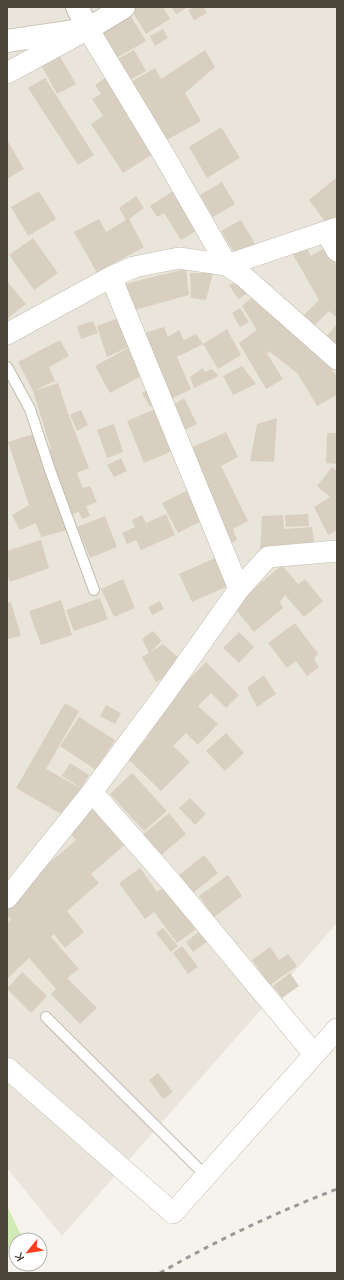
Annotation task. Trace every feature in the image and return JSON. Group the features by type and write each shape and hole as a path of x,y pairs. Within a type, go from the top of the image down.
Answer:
{"street":[{"path":"76,7 227,265 243,276 337,359"},
{"path":"7,73 88,29 124,7"},
{"path":"7,41 88,29"},
{"path":"7,334 111,277 134,267 179,258 227,265 332,230 337,251"},
{"path":"111,277 239,589"},
{"path":"7,898 92,792 164,695 239,589 268,557 337,551"},
{"path":"92,792 171,882 314,1054"},
{"path":"7,1068 173,1214 337,1028"}],"lane":[{"path":"7,367 30,408 94,590"},
{"path":"46,1017 206,1176"}],"shaded area":[{"path":"7,7 337,7 337,923 62,1236 7,1168"}],"green space":[{"path":"7,1206 20,1232 8,1232 7,1250"}],"building":[{"path":"139,7 163,7 170,19 146,34 132,11"},
{"path":"171,7 188,7 176,14"},
{"path":"195,7 204,7 207,13 194,20 188,10"},
{"path":"130,15 146,41 113,60 98,34"},
{"path":"163,29 168,38 155,46 150,36"},
{"path":"134,50 146,71 124,83 112,62"},
{"path":"205,50 215,67 185,93 201,121 165,141 131,82 155,68 161,79"},
{"path":"58,53 76,84 57,94 40,63"},
{"path":"45,78 94,155 78,165 28,88"},
{"path":"105,78 153,154 123,173 91,124 103,116 92,99 101,94 95,85"},
{"path":"221,127 240,158 207,178 189,147"},
{"path":"7,140 24,169 7,179"},
{"path":"337,177 337,216 327,224 309,200"},
{"path":"222,182 235,204 213,217 200,195"},
{"path":"176,189 201,228 181,240 164,213 157,217 150,206"},
{"path":"39,191 56,219 28,236 11,207"},
{"path":"136,196 144,208 129,219 144,247 97,273 74,232 99,219 106,232 126,220 119,208"},
{"path":"241,220 258,249 239,261 221,231"},
{"path":"33,238 58,273 34,290 9,255"},
{"path":"306,246 311,256 324,248 337,265 337,318 329,311 310,330 300,319 319,300 292,253"},
{"path":"186,269 189,295 131,311 123,285"},
{"path":"190,273 213,273 206,300 191,298"},
{"path":"238,280 247,294 238,299 229,285"},
{"path":"7,281 26,304 7,319"},
{"path":"257,293 321,356 337,376 337,395 317,406 298,374 270,352 268,353 265,347 268,355 283,379 266,389 239,343 257,330 242,306"},
{"path":"240,308 249,322 240,327 232,313"},
{"path":"124,316 133,345 107,357 97,326"},
{"path":"93,321 98,333 81,339 77,326"},
{"path":"337,324 337,350 324,339"},
{"path":"164,327 168,337 179,330 184,340 196,334 203,344 177,357 191,389 167,401 138,335"},
{"path":"227,329 241,355 218,369 203,344"},
{"path":"60,340 69,356 49,367 55,381 33,391 18,362"},
{"path":"130,347 145,374 110,393 95,366"},
{"path":"242,366 256,384 233,395 223,376"},
{"path":"203,368 205,372 212,369 219,376 194,388 190,377"},
{"path":"58,383 89,468 77,473 83,488 90,486 97,502 86,506 90,516 82,519 79,512 71,515 47,450 51,449 33,391"},
{"path":"149,389 157,403 150,407 142,393"},
{"path":"184,398 197,424 178,433 168,408"},
{"path":"157,408 175,450 144,463 127,421"},
{"path":"81,410 88,425 77,431 70,415"},
{"path":"277,418 274,462 250,461 257,424"},
{"path":"114,424 123,452 107,458 97,430"},
{"path":"226,432 238,457 221,466 248,521 233,529 237,540 222,547 182,452"},
{"path":"36,433 68,530 41,537 36,523 20,530 12,515 29,505 8,442"},
{"path":"327,433 337,433 337,464 326,463"},
{"path":"121,458 127,471 114,477 107,465"},
{"path":"332,467 337,471 337,530 328,535 314,507 330,497 317,486"},
{"path":"190,489 205,519 178,533 162,503"},
{"path":"166,514 175,535 141,550 136,540 127,544 122,533 135,527 132,520 142,515 146,523"},
{"path":"308,514 309,526 286,527 285,515"},
{"path":"283,515 284,529 312,527 315,547 260,552 262,516"},
{"path":"105,516 117,547 90,558 77,527"},
{"path":"41,540 49,568 10,582 7,574 7,551"},
{"path":"215,558 228,586 192,602 179,574"},
{"path":"282,565 298,584 305,579 323,601 304,617 285,595 280,602 283,608 254,632 233,606"},
{"path":"123,579 135,608 114,617 101,589"},
{"path":"100,598 108,619 74,631 66,610"},
{"path":"61,600 72,635 41,645 29,611"},
{"path":"160,601 164,609 152,615 148,607"},
{"path":"11,602 21,636 7,639 7,603"},
{"path":"295,623 318,654 314,659 319,667 307,676 296,661 287,668 268,643"},
{"path":"153,631 162,641 149,653 142,639"},
{"path":"239,632 254,647 239,663 223,648"},
{"path":"163,644 181,660 171,674 156,682 142,657"},
{"path":"206,662 239,695 226,708 211,693 198,706 218,724 198,745 186,733 173,746 190,762 161,791 127,758 148,737 140,730"},
{"path":"264,675 276,694 257,707 247,688"},
{"path":"65,703 79,711 46,769 82,789 66,817 16,788"},
{"path":"106,705 121,713 115,724 100,716"},
{"path":"79,717 115,740 96,770 60,746"},
{"path":"226,733 244,753 225,771 206,751"},
{"path":"70,763 89,775 81,788 62,776"},
{"path":"132,773 167,811 144,831 110,794"},
{"path":"190,798 206,814 195,825 179,808"},
{"path":"97,806 128,842 91,874 99,883 67,911 84,932 65,948 54,934 51,937 79,969 67,978 97,1008 80,1024 51,994 56,989 29,958 7,979 7,923 11,919 7,916 7,909 19,898 18,890 76,840 68,831"},
{"path":"169,813 186,834 159,857 141,836"},
{"path":"204,855 218,873 192,894 178,876"},
{"path":"140,868 157,892 171,882 202,925 177,943 154,912 145,919 119,883"},
{"path":"228,875 242,896 214,917 199,896"},
{"path":"163,928 178,946 171,952 156,933"},
{"path":"201,930 209,940 193,952 186,942"},
{"path":"182,946 198,967 188,974 173,953"},
{"path":"270,947 279,960 288,954 297,966 270,985 252,960"},
{"path":"22,972 47,996 31,1013 7,989"},
{"path":"290,973 299,986 282,998 273,986"},
{"path":"158,1073 173,1092 163,1099 149,1080"}],"railway":[{"path":"160,1273 247,1228 292,1207 337,1189"}]}
